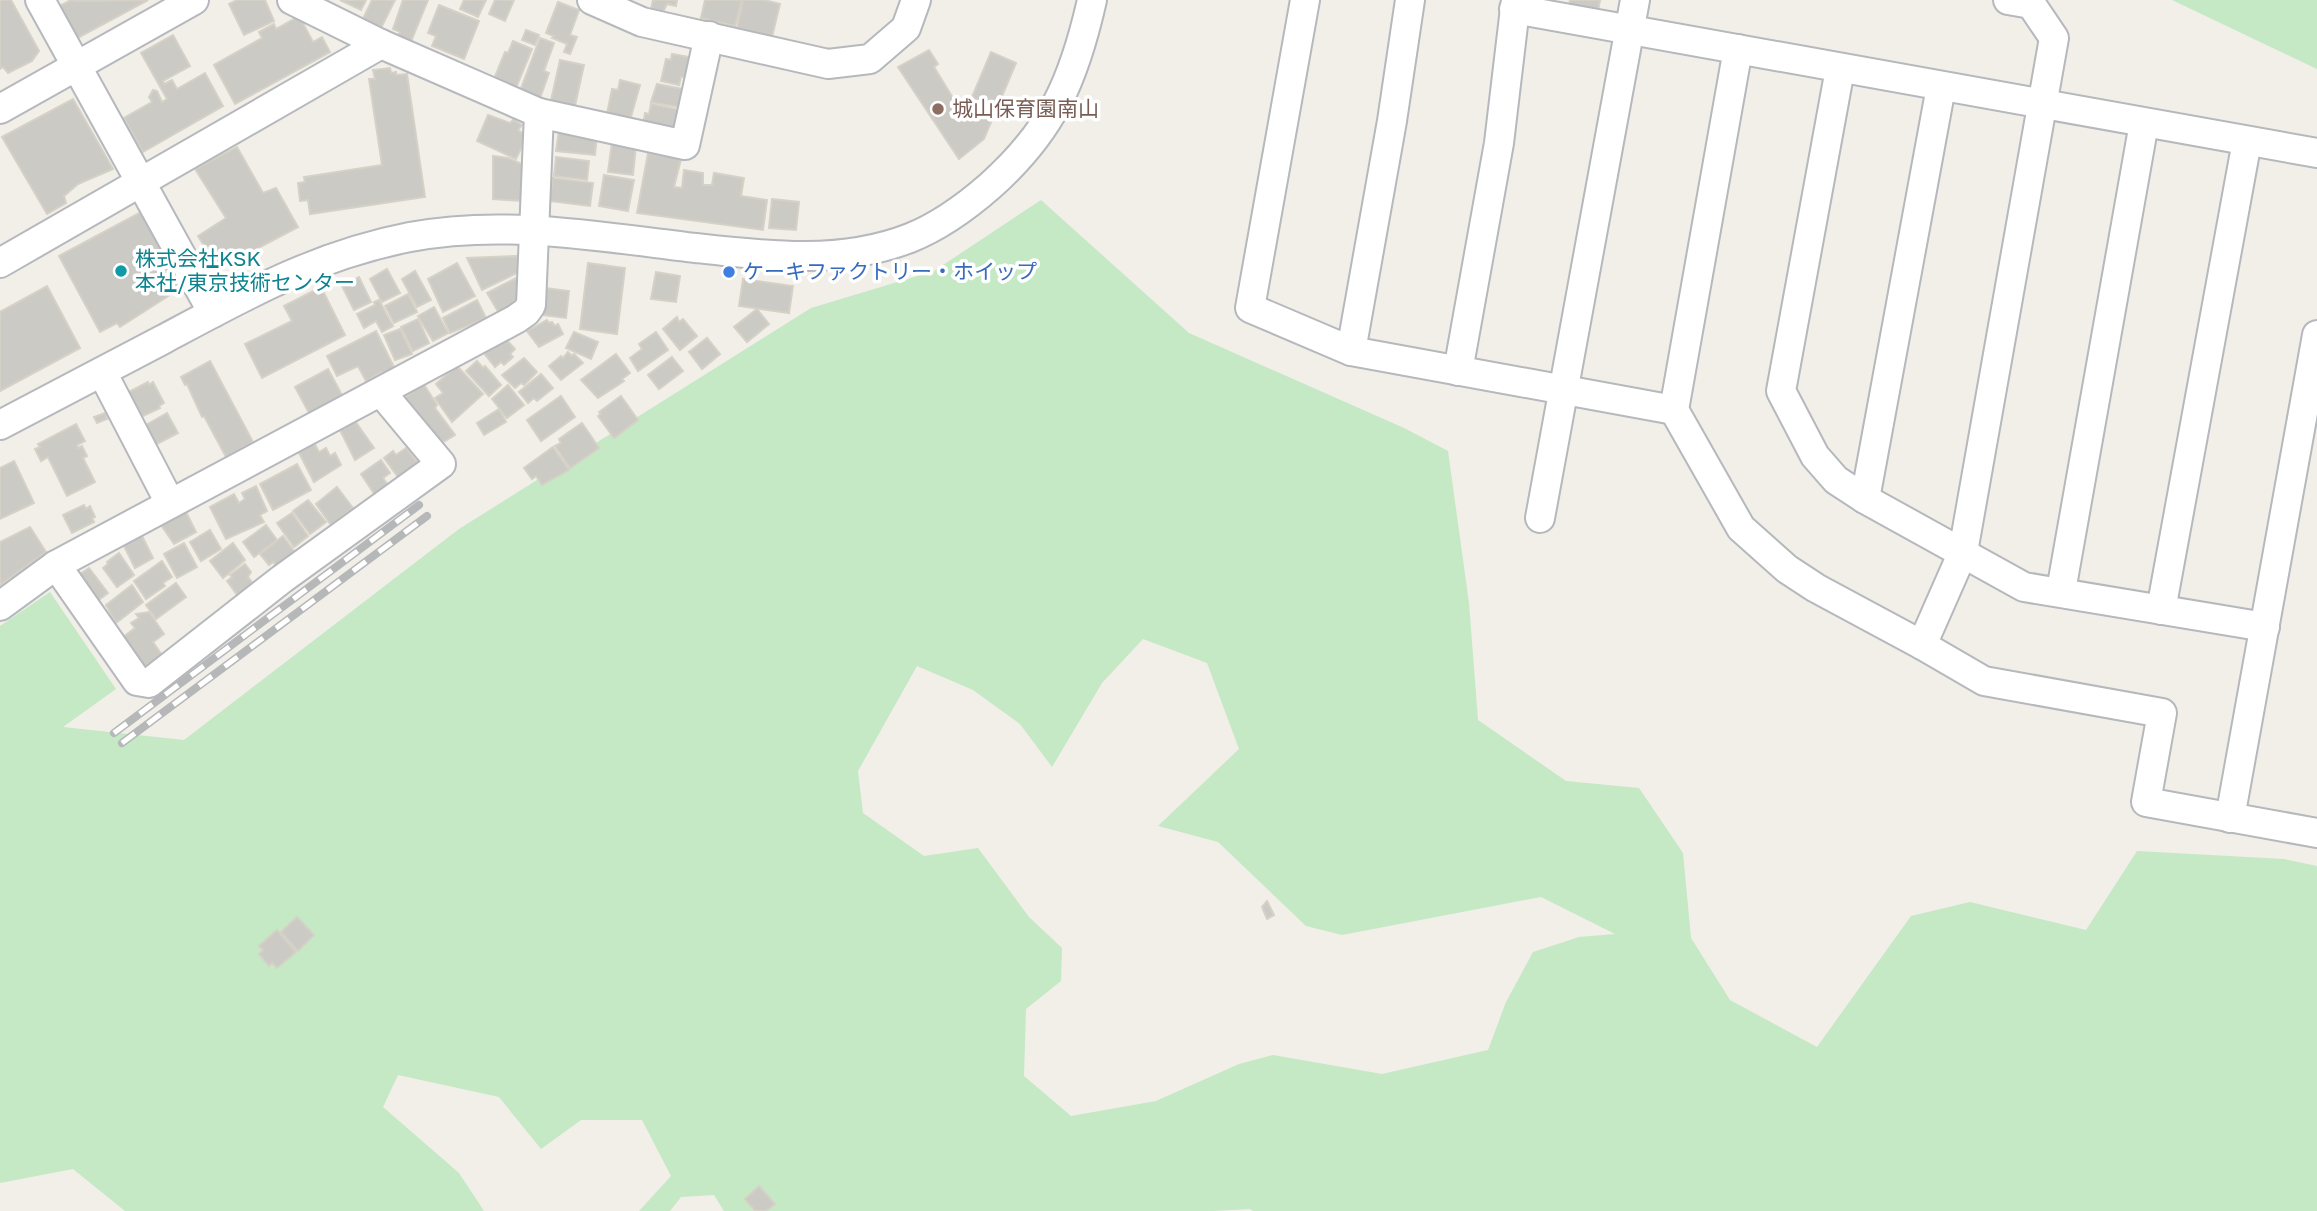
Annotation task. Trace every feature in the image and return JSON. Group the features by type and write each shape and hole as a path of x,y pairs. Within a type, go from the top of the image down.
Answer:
{"street":[{"path":"40,0 213,313"},
{"path":"0,109 194,0"},
{"path":"292,0 381,44 539,113 685,145 709,36"},
{"path":"592,0 642,22 828,64 870,59 906,28 916,0"},
{"path":"0,425 266,284 314,263 364,247 457,231 533,230 764,255 807,257 852,253 908,239 941,223 971,203 1016,163 1047,122 1067,86 1080,49 1092,0"},
{"path":"1306,0 1250,308 1351,351 1674,410"},
{"path":"1351,351 1392,121 1410,0"},
{"path":"1539,519 1635,0"},
{"path":"1922,645 1963,552 2054,38 2031,4 2008,0"},
{"path":"1458,370 1499,144 1515,4 1840,69 2317,153"},
{"path":"0,263 381,44"},
{"path":"1738,49 1674,410 1741,528 1787,569 1816,588 1984,681 2162,713 2146,802 2317,834"},
{"path":"1840,69 1781,391 1815,456 1836,480 1865,499 2024,587 2061,591 2265,628"},
{"path":"1865,499 1941,87"},
{"path":"0,607 56,565 526,312 531,305 539,113"},
{"path":"2061,591 2144,123"},
{"path":"2161,610 2247,141"},
{"path":"2230,818 2314,367 2317,335"},
{"path":"102,372 170,503"},
{"path":"56,565 137,681 149,683 282,579 441,464 381,392"}],"green space":[{"path":"2172,0 2317,0 2317,69"},
{"path":"1041,200 1189,333 1404,428 1448,451 1469,603 1478,720 1566,781 1639,788 1683,853 1691,938 1730,1000 1817,1047 1911,916 1970,902 2086,930 2137,851 2284,859 2317,866 2317,1211 724,1211 714,1195 681,1197 670,1211 639,1211 671,1176 642,1120 581,1120 541,1149 499,1097 398,1075 383,1107 459,1173 484,1211 125,1211 73,1169 0,1183 0,626 50,592 116,689 63,727 184,740 459,529 811,308 934,271","holes":["1143,639 1207,663 1239,749 1158,826 1218,842 1306,926 1342,935 1541,897 1615,934 1579,937 1533,952 1506,1002 1488,1050 1382,1074 1273,1055 1239,1064 1156,1101 1071,1116 1024,1076 1026,1009 1061,981 1062,948 1029,917 978,848 924,856 863,813 858,771 917,666 973,690 1020,724 1052,767 1102,683"]}],"building":[{"path":"0,0 11,0 39,51 32,61 8,73 3,67 0,69"},
{"path":"71,0 148,0 74,40 56,8"},
{"path":"237,0 265,0 274,21 244,35 229,4"},
{"path":"340,0 366,0 361,10"},
{"path":"372,0 395,0 380,30 362,21"},
{"path":"403,0 428,0 410,44 397,38 400,32 393,29"},
{"path":"464,0 486,0 478,17 460,9"},
{"path":"495,0 514,0 505,21 489,14"},
{"path":"653,0 677,0 676,6 667,4 663,12 651,9"},
{"path":"705,0 742,0 735,26 701,18"},
{"path":"743,0 764,0 780,4 771,41 748,35 749,31 737,28"},
{"path":"1570,0 1600,0 1598,11 1569,6"},
{"path":"558,2 579,10 570,35 577,37 570,54 564,52 567,44 546,33"},
{"path":"439,5 479,21 464,59 432,46 436,36 428,33"},
{"path":"299,16 313,42 322,37 330,52 235,104 214,65 262,38 259,32 274,24 276,29"},
{"path":"526,30 539,35 535,45 522,40"},
{"path":"173,35 190,66 163,81 164,84 172,80 177,89 205,73 223,106 143,152 124,118 152,102 149,97 153,90 157,91 162,102 167,99 141,53"},
{"path":"540,38 554,43 544,71 549,73 539,101 519,94"},
{"path":"513,41 532,49 516,88 494,79 505,52 508,53"},
{"path":"929,50 938,64 934,67 964,116 991,52 1016,63 984,139 959,159 898,67"},
{"path":"672,54 689,57 679,85 661,81 666,59 671,60"},
{"path":"560,60 584,65 574,110 550,105"},
{"path":"390,68 391,73 396,72 396,75 407,74 425,197 310,214 308,200 300,201 298,183 305,182 304,177 382,165 369,79 375,79 373,70"},
{"path":"620,80 640,85 631,117 607,114 612,89 618,90"},
{"path":"657,84 683,89 679,107 651,102"},
{"path":"73,99 113,169 78,184 64,196 66,203 47,214 2,137"},
{"path":"651,104 681,110 677,132 643,125 645,113 649,114"},
{"path":"488,115 510,123 513,120 522,125 518,130 527,136 516,159 477,141"},
{"path":"559,130 597,135 595,155 556,151"},
{"path":"612,142 636,145 633,175 608,172"},
{"path":"237,147 263,193 276,188 298,227 219,269 198,236 226,218 195,169"},
{"path":"648,153 681,159 674,187 682,188 684,170 703,173 703,185 712,185 714,173 744,178 741,196 767,200 763,230 637,213"},
{"path":"493,156 508,158 524,165 523,201 493,199"},
{"path":"556,157 589,161 587,180 554,176"},
{"path":"604,175 634,180 628,211 599,206"},
{"path":"553,178 593,183 590,206 549,201"},
{"path":"772,199 799,202 796,230 769,228"},
{"name":"株式会社KSK 本社/東京技術センター","path":"141,212 184,286 120,327 117,323 100,332 59,256"},
{"path":"516,256 523,270 482,290 467,258"},
{"path":"457,263 475,296 443,312 428,279"},
{"path":"588,263 625,268 617,334 580,329"},
{"path":"387,269 400,293 382,302 370,279"},
{"path":"415,271 431,300 417,307 402,279"},
{"path":"656,272 680,276 676,302 651,299"},
{"path":"520,276 522,303 500,315 487,293"},
{"path":"359,277 371,302 354,310 342,286"},
{"path":"743,279 793,286 789,313 739,306"},
{"path":"47,286 80,348 0,391 0,312"},
{"path":"321,287 345,335 262,378 245,344 292,321 284,306"},
{"path":"545,288 569,291 566,318 542,315"},
{"path":"408,294 417,312 394,323 385,306"},
{"path":"379,300 393,326 382,332 376,321 364,328 357,314"},
{"path":"477,300 486,318 450,333 443,318"},
{"path":"434,307 448,333 433,341 418,316"},
{"path":"757,309 769,324 747,342 734,327"},
{"path":"677,317 679,322 683,319 697,336 680,350 663,329"},
{"path":"418,319 429,343 413,351 401,327"},
{"path":"547,320 555,326 558,324 563,334 539,347 527,331"},
{"path":"400,329 412,354 395,360 384,335"},
{"path":"376,331 396,371 385,376 382,372 366,381 358,366 337,376 327,356"},
{"path":"574,332 598,342 591,359 566,348"},
{"path":"656,332 668,350 638,371 630,358 642,349 639,344"},
{"path":"504,337 515,349 510,354 513,357 504,365 501,362 495,367 483,352"},
{"path":"707,338 720,354 702,369 689,352"},
{"path":"568,352 583,363 561,380 549,366"},
{"path":"616,354 630,373 622,379 624,381 598,398 581,380"},
{"path":"672,357 683,371 659,389 648,375"},
{"path":"524,358 537,372 524,385 521,383 515,388 502,375"},
{"path":"210,361 253,442 226,457 181,377"},
{"path":"477,361 483,368 485,366 501,385 489,396 466,371"},
{"path":"457,366 483,394 452,422 435,398 443,393 436,384"},
{"path":"328,369 342,395 309,413 295,387"},
{"path":"541,374 553,388 537,401 534,398 528,403 519,392"},
{"path":"148,382 149,385 153,382 164,403 160,408 139,418 127,393"},
{"path":"423,383 437,405 435,408 455,435 440,444 405,398"},
{"path":"508,385 524,405 507,418 492,399"},
{"path":"561,396 575,417 541,441 527,420"},
{"path":"621,396 638,420 614,438 598,416 601,414 599,412"},
{"path":"499,409 506,422 484,435 477,423"},
{"path":"105,413 107,419 97,423 94,417"},
{"path":"167,413 178,433 155,445 144,426"},
{"path":"355,421 374,448 355,460 340,430"},
{"path":"582,423 599,448 570,468 555,446 561,443 559,439"},
{"path":"76,424 85,441 77,445 78,448 82,446 87,456 83,458 95,482 67,496 48,457 41,461 35,449 40,447 38,444"},
{"path":"313,441 319,452 326,448 330,456 335,453 341,465 314,482 297,449"},
{"path":"553,447 569,470 542,485 536,476 532,479 524,468"},
{"path":"406,448 421,467 401,481 384,458 393,451 396,455"},
{"path":"381,460 390,473 383,478 390,488 377,498 361,474"},
{"path":"14,461 34,503 0,519 0,468"},
{"path":"297,464 311,490 273,510 260,484"},
{"path":"256,486 267,511 260,515 264,522 226,539 210,507 234,494 239,503 245,499 242,493"},
{"path":"337,487 353,508 331,525 316,504"},
{"path":"308,500 326,522 310,534 293,511"},
{"path":"84,505 86,509 90,506 95,517 92,518 94,522 72,533 63,515"},
{"path":"184,508 196,532 174,544 159,522"},
{"path":"292,513 308,536 294,547 277,523"},
{"path":"266,525 277,540 254,557 243,542"},
{"path":"30,527 46,552 0,585 0,542"},
{"path":"210,530 221,549 201,561 190,542"},
{"path":"141,534 153,558 135,568 123,544"},
{"path":"283,536 296,554 277,566 273,562 269,565 260,554"},
{"path":"184,543 197,567 177,578 164,554"},
{"path":"233,543 245,560 223,578 210,561"},
{"path":"119,553 134,575 117,587 103,568"},
{"path":"162,561 172,577 163,583 165,586 146,599 134,581"},
{"path":"245,564 251,572 248,577 256,587 240,599 227,581 232,577 230,575"},
{"path":"89,568 108,593 96,602 77,576"},
{"path":"176,583 186,597 156,619 146,605"},
{"path":"132,585 143,602 116,623 106,605"},
{"path":"149,612 164,634 153,642 164,658 148,670 122,638 135,628 131,623 139,618 136,614"},
{"path":"1267,901 1274,915 1267,919 1262,907"},
{"path":"297,917 314,935 298,951 281,932"},
{"path":"277,930 296,952 277,968 272,963 269,966 259,954 263,950 259,946"},
{"path":"759,1186 775,1204 766,1211 755,1211 745,1199"}],"railway":[{"path":"114,733 419,505"},
{"path":"122,743 427,516"}],"place":[{"name":"城山保育園南山","path":"938,109"},
{"name":"株式会社KSK 本社/東京技術センター","path":"121,271"},
{"name":"ケーキファクトリー・ホイップ","path":"729,272"}]}
